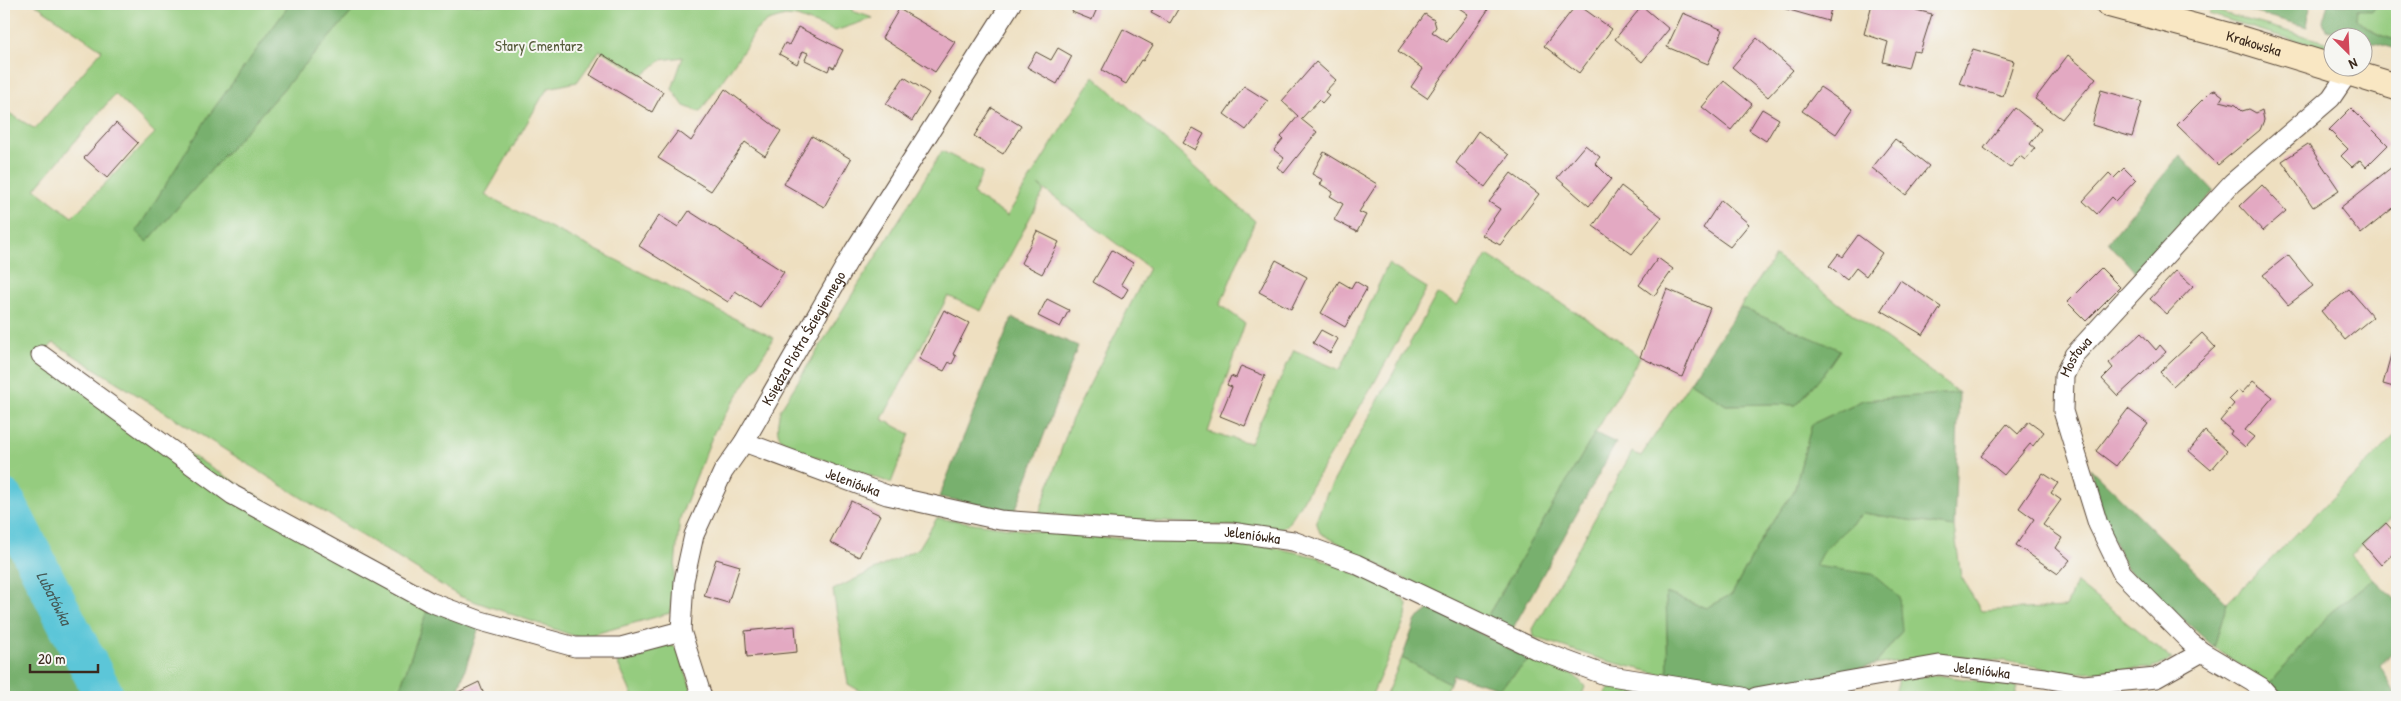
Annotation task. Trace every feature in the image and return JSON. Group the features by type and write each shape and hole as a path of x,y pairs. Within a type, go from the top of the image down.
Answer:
{"main road":[{"name":"Krakowska","path":"2124,6 2324,65"},
{"name":"Krakowska","path":"2368,78 2397,87"}],"street":[{"name":"Księdza Piotra Ściegiennego","path":"702,697 681,632 684,581 694,535 723,472 744,442 854,250 1011,4"},
{"name":"Mostowa","path":"2270,697 2261,687 2202,652 2190,642 2122,573 2098,524 2063,411 2064,376 2074,355 2232,183 2331,98 2344,78"},
{"path":"41,355 234,495 430,602 481,621 575,647 622,647 681,632"},
{"name":"Jeleniówka","path":"744,442 887,495 1000,520 1153,530 1231,532 1293,541 1356,564 1535,649 1605,675 1744,697"},
{"name":"Jeleniówka","path":"1756,697 1940,665 2084,685 2156,678 2202,652"}],"green space":[{"name":"Stary Cmentarz","path":"35,4 290,4 209,116 136,232 147,242 359,4 855,4 852,11 873,18 835,31 797,17 785,16 768,21 755,31 748,44 700,112 684,106 672,89 683,57 661,60 643,75 600,50 577,82 548,88 485,195 774,338 714,432 680,518 670,613 580,638 459,596 54,343 35,359 430,602 397,697 100,697 4,489 4,110 35,129 102,50","holes":["115,94 155,133 72,217 35,189"]},
{"path":"290,4 359,4 147,242 136,232 209,115"},
{"path":"2233,4 2306,4 2310,7 2307,27 2231,6"},
{"path":"2328,4 2380,4 2371,11 2357,9 2356,19 2367,28 2325,28 2323,21"},
{"path":"2380,4 2397,4 2397,40 2374,32 2374,28 2365,27 2356,19 2357,8 2371,11"},
{"path":"2212,10 2324,41 2324,48 2276,35 2209,14"},
{"path":"2374,32 2397,40 2397,49 2374,43"},
{"path":"1094,76 1255,221 1220,305 1245,323 1208,432 1250,443 1294,350 1340,370 1388,264 1427,288 1372,387 1295,513 1287,525 1278,529 1039,514 1071,421 1149,268 1038,185 1044,191 981,311 948,296 882,419 910,434 891,483 792,449 782,441 778,433 780,410 942,151 983,172 973,194 1007,216"},
{"path":"2180,155 2214,191 2137,274 2108,242"},
{"path":"1487,255 1616,338 1640,357 1484,622 1320,533 1316,521 1326,495 1437,294 1457,305"},
{"path":"1775,256 1959,393 1863,400 1812,424 1794,491 1765,533 1732,594 1706,608 1666,593 1668,676 1603,660 1534,637 1533,629 1632,452 1641,456 1690,382 1726,405 1796,405 1824,373 1839,350 1740,307"},
{"path":"1740,307 1840,350 1824,373 1796,405 1726,405 1690,382"},
{"path":"1012,318 1078,346 1015,511 939,497"},
{"path":"1959,393 1954,527 1863,513 1823,551 1815,566 1872,574 1899,597 1902,631 1875,665 1806,680 1756,687 1668,676 1666,593 1706,608 1732,594 1765,533 1794,491 1812,424 1863,400"},
{"path":"1595,433 1616,443 1513,628 1484,622"},
{"path":"2397,433 2397,512 2351,555 2374,579 2331,612 2269,684 2214,647 2227,603"},
{"path":"2090,468 2227,603 2214,647 2127,569 2103,518"},
{"path":"4,489 100,697 4,697"},
{"path":"1863,513 1954,527 1961,576 1981,611 2066,607 2076,582 2173,660 2151,668 2071,673 2005,661 1939,655 1875,665 1902,631 1814,566 1823,551"},
{"path":"937,518 1039,532 1114,538 1226,537 1317,557 1397,592 1407,604 1406,617 1371,697 870,697 848,684 833,590 919,548"},
{"path":"2374,579 2397,601 2397,649 2380,665 2397,697 2279,697 2269,684 2331,612"},
{"path":"430,602 481,621 456,697 397,697"},
{"path":"1431,608 1530,659 1500,688 1453,675 1450,683 1402,658 1416,620"},
{"path":"670,645 678,649 694,697 633,697 613,653"},
{"path":"1402,658 1450,683 1444,697 1385,697"},
{"path":"1530,659 1553,665 1574,675 1585,687 1581,697 1522,697 1500,688"},
{"path":"1937,675 2018,687 2015,697 1894,697 1899,679"},
{"path":"1612,685 1685,697 1602,697"}],"building":[{"path":"1075,4 1099,4 1092,20 1072,12"},
{"path":"1156,4 1181,4 1170,23 1151,13"},
{"path":"1462,4 1480,4 1488,10 1427,98 1411,87 1423,69 1398,51 1425,14 1434,20 1436,27 1432,32 1447,42 1468,14 1459,8"},
{"path":"1577,4 1612,29 1579,73 1544,46"},
{"path":"1780,4 1832,4 1828,21 1779,7"},
{"path":"1872,4 1892,4 1932,14 1920,52 1913,51 1908,68 1883,62 1888,42 1864,34"},
{"path":"1642,6 1669,29 1642,62 1615,39"},
{"path":"899,9 955,42 935,72 882,38"},
{"path":"1683,13 1723,30 1708,64 1667,47"},
{"path":"798,27 843,50 834,68 830,66 828,71 805,60 808,53 803,51 797,64 779,54 785,43 789,45"},
{"path":"1123,29 1153,45 1126,84 1102,70"},
{"path":"1757,38 1793,70 1768,97 1732,67"},
{"path":"1058,48 1072,56 1057,84 1027,67 1036,52 1051,60"},
{"path":"1973,49 2014,61 2003,96 1959,83"},
{"path":"602,54 663,92 652,112 590,75"},
{"path":"2068,55 2096,78 2062,119 2035,99"},
{"path":"1316,62 1336,80 1325,92 1329,95 1322,103 1319,100 1301,119 1317,132 1284,173 1277,167 1284,158 1274,150 1283,139 1281,137 1298,116 1282,101"},
{"path":"904,77 929,93 912,121 886,104"},
{"path":"1724,81 1752,104 1731,130 1702,107"},
{"path":"1244,86 1268,101 1246,130 1224,114"},
{"path":"1820,87 1853,109 1836,134 1802,111"},
{"path":"725,89 781,131 765,156 745,142 711,191 658,158 678,131 691,141"},
{"path":"2101,90 2142,102 2132,137 2092,125"},
{"path":"2215,90 2223,96 2220,101 2236,105 2242,111 2249,109 2256,113 2262,110 2264,120 2260,130 2218,165 2177,125 2210,92"},
{"path":"992,108 1021,126 1003,154 974,136"},
{"path":"2015,108 2041,129 2030,144 2035,148 2025,160 2020,156 2010,168 1984,148"},
{"path":"2351,108 2388,145 2366,167 2360,160 2352,167 2341,156 2348,149 2329,130"},
{"path":"1762,109 1779,119 1766,141 1749,130"},
{"path":"116,123 138,143 107,178 84,158"},
{"path":"1193,128 1204,134 1195,150 1183,143"},
{"path":"1478,131 1509,155 1485,187 1456,163"},
{"path":"812,136 851,159 824,207 784,184"},
{"path":"1895,139 1929,166 1906,195 1872,168"},
{"path":"2308,144 2339,190 2313,207 2282,161"},
{"path":"1585,145 1600,157 1595,163 1611,179 1589,206 1557,178"},
{"path":"1324,152 1377,184 1359,212 1366,215 1357,232 1334,220 1343,204 1330,196 1333,192 1320,184 1323,180 1312,174"},
{"path":"2397,163 2397,205 2361,234 2340,208"},
{"path":"2124,168 2136,180 2116,201 2112,197 2097,214 2083,201 2109,173 2114,178"},
{"path":"1511,173 1539,194 1500,245 1482,235 1500,209 1489,202"},
{"path":"2262,185 2286,211 2263,231 2240,206"},
{"path":"1621,186 1662,217 1632,254 1593,226"},
{"path":"1721,200 1749,224 1730,247 1703,228"},
{"path":"689,211 784,272 760,307 735,291 728,302 639,246 659,215 678,227"},
{"path":"1037,231 1059,242 1042,274 1021,263"},
{"path":"1858,235 1882,253 1866,276 1856,268 1847,280 1829,266 1838,254 1842,257"},
{"path":"1112,250 1133,263 1121,284 1128,289 1122,299 1093,282"},
{"path":"2288,255 2313,286 2288,305 2263,275"},
{"path":"1658,258 1673,269 1654,296 1639,285"},
{"path":"1276,260 1307,277 1291,309 1259,292"},
{"path":"2101,268 2120,287 2086,321 2067,302"},
{"path":"2176,271 2193,286 2167,314 2150,299"},
{"path":"1900,280 1941,307 1923,335 1881,310"},
{"path":"1339,281 1351,288 1355,281 1367,288 1345,327 1321,313"},
{"path":"1667,289 1710,308 1682,377 1640,357"},
{"path":"2349,289 2373,317 2345,340 2321,311"},
{"path":"1047,299 1069,310 1060,327 1038,316"},
{"path":"944,310 969,323 953,354 956,356 952,364 949,362 944,371 919,359"},
{"path":"1321,330 1338,339 1330,353 1313,343"},
{"path":"2141,333 2156,350 2160,345 2166,352 2118,396 2102,379 2113,368 2109,363"},
{"path":"2202,333 2215,347 2173,386 2160,372"},
{"path":"2392,351 2397,352 2397,388 2383,384"},
{"path":"1241,366 1265,376 1245,426 1220,416 1232,387 1227,385 1231,376 1236,378"},
{"path":"2253,381 2273,397 2245,430 2254,437 2245,447 2230,434 2232,431 2220,421 2234,404 2229,399 2238,390 2242,393"},
{"path":"2128,409 2148,424 2116,466 2096,451"},
{"path":"2029,421 2044,432 2033,446 2030,444 2004,475 1981,456 2007,424 2018,434"},
{"path":"2205,431 2227,451 2211,470 2189,451"},
{"path":"2043,473 2058,483 2051,493 2061,500 2043,525 2062,538 2056,548 2070,560 2058,574 2016,545 2034,519 2019,508"},
{"path":"851,501 880,515 859,557 830,542"},
{"path":"2386,523 2397,535 2397,550 2381,565 2363,544"},
{"path":"716,559 740,566 728,603 704,596"},
{"path":"795,626 797,652 747,657 745,631"},
{"path":"479,682 485,697 453,697 452,695"}],"waterway":[{"name":"Lubatówka","path":"4,499 105,697"}]}
